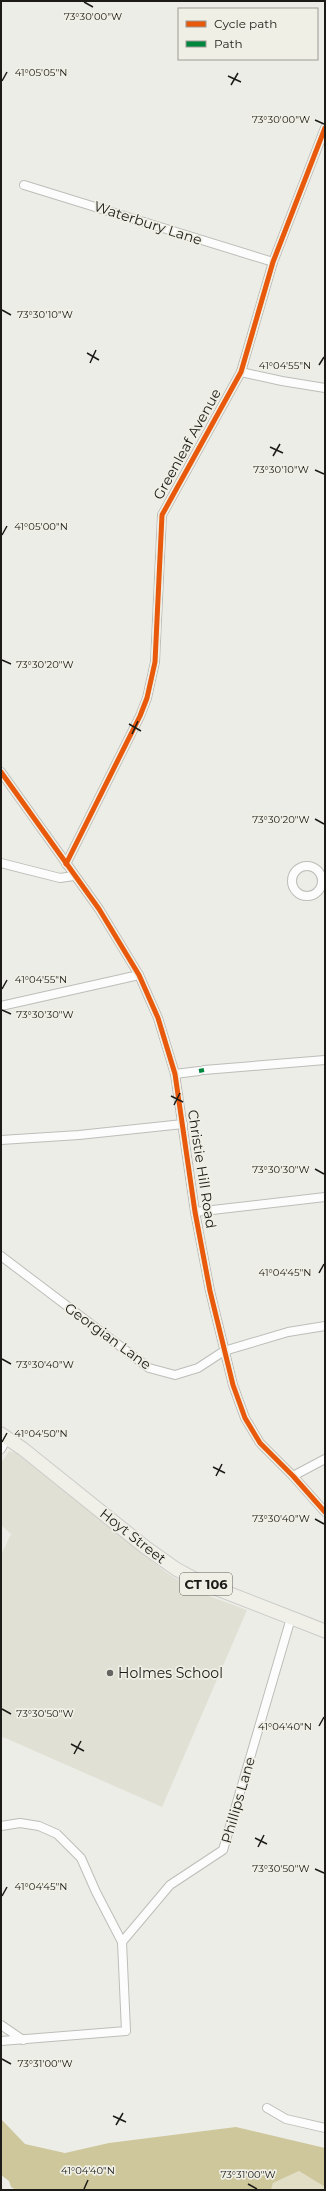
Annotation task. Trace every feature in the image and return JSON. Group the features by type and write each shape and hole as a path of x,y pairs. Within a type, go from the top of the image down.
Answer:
{"main road":[{"name":"Hoyt Street","path":"3,1440 176,1569 202,1583 325,1631"}],"street":[{"name":"Greenleaf Avenue","path":"66,864 137,723 147,698 155,662 162,515 241,372 273,262 325,128"},
{"name":"Waterbury Lane","path":"24,184 273,262"},
{"path":"241,372 325,388"},
{"name":"Christie Hill Road","path":"1,772 99,909 139,975 158,1018 175,1074 195,1212 224,1351 245,1418 260,1443 293,1476 325,1512"},
{"path":"1,863 60,878 74,876"},
{"path":"1,1006 139,975"},
{"path":"175,1074 325,1060"},
{"path":"1,1140 79,1135 183,1124"},
{"path":"195,1212 325,1197"},
{"name":"Georgian Lane","path":"1,1256 149,1368 176,1375 198,1368 224,1351 288,1332 325,1326"},
{"path":"293,1476 325,1459"},
{"name":"Phillips Lane","path":"122,1942 170,1886 223,1850 291,1618"},
{"path":"1,1826 20,1823 39,1826 57,1834 81,1858 96,1892 122,1942 126,2031 1,2041"},
{"path":"1,2025 22,2040"},
{"path":"267,2108 286,2119 325,2128"}],"shaded area":[{"name":"Holmes School","path":"9,1451 16,1453 167,1573 198,1592 247,1610 162,1807 3,1737 1,1740 1,1555 11,1534 1,1525 1,1463"},
{"path":"1,2119 25,2144 65,2153 109,2143 236,2127 325,2148 325,2187 299,2171 273,2183 271,2190 16,2190 11,2187 9,2181 1,2175"},
{"path":"299,2171 325,2187 325,2190 271,2190 273,2183"}],"marked path":[{"path":"199,1071 204,1070"}],"cycle path":[{"path":"66,864 140,716 147,698 155,662 162,515 241,372 273,262 325,128"},
{"path":"1,772 99,909 139,975 158,1018 175,1074 195,1212 210,1291 233,1385 245,1418 260,1443 293,1476 325,1512"}],"place":[{"name":"Holmes School","path":"110,1673"}]}
